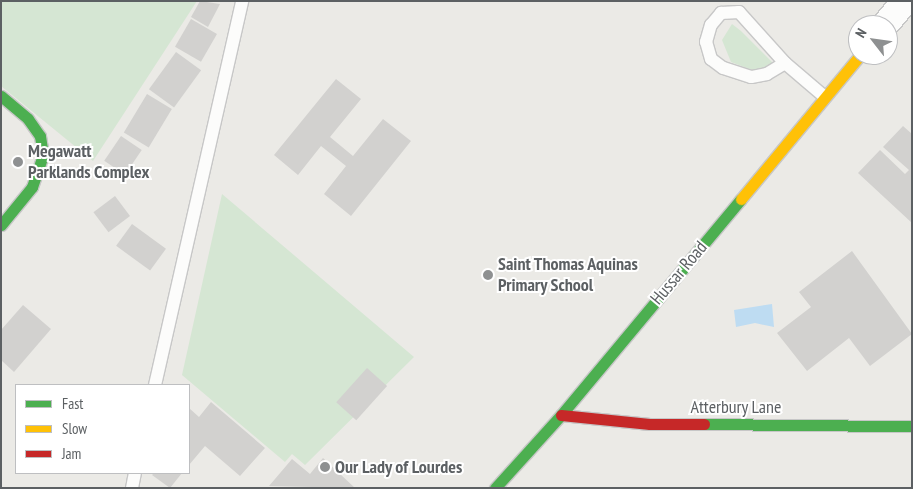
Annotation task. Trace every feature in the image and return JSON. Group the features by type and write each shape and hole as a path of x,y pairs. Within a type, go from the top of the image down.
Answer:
{"street":[{"path":"893,15 905,1"},
{"name":"Hussar Road","path":"495,488 561,415 852,65"},
{"path":"1,96 28,119 40,136 43,155 32,187 1,225"},
{"name":"Atterbury Lane","path":"561,415 650,424 912,426"}],"lane":[{"path":"155,384 242,1"},
{"path":"784,63 767,74 751,77 723,68 711,58 706,42 711,26 721,13 739,12 784,63 825,97"},
{"path":"132,488 135,474"}],"green space":[{"path":"1,1 197,1 93,161 1,86"},
{"path":"732,24 773,63 764,69 752,70 731,62 722,40"},
{"path":"222,194 414,357 305,465 292,454 285,462 182,375"}],"water":[{"path":"772,304 774,327 755,323 736,327 734,310"}],"building":[{"path":"200,1 220,4 208,27 191,17"},
{"path":"191,19 217,34 201,62 175,47"},
{"path":"176,52 201,70 174,107 149,89"},
{"path":"336,79 361,99 330,137 353,156 383,119 411,141 351,216 324,194 346,166 321,146 298,175 274,155"},
{"path":"147,94 172,109 149,148 124,133"},
{"path":"903,126 912,134 912,223 858,173 880,150 905,174 909,170 883,147"},
{"path":"121,136 142,150 125,175 104,161"},
{"path":"115,196 130,216 108,232 93,212"},
{"path":"132,224 166,249 150,271 116,246"},
{"path":"852,251 912,334 870,366 849,338 807,371 777,333 811,307 799,292"},
{"path":"23,305 51,329 14,372 1,360 1,330"},
{"path":"367,368 387,386 356,420 336,402"},
{"path":"211,402 265,448 240,476 205,446 190,464 190,409 199,417"},
{"name":"Our Lady of Lourdes","path":"323,458 355,488 269,486 292,459 310,474"},
{"path":"153,474 181,474 170,488"}],"traffic: fast":[{"path":"1,96 28,119 40,136 43,155 32,187 1,225"},
{"path":"495,488 561,415 741,199"},
{"path":"704,424 912,426"}],"traffic: slow":[{"path":"741,199 852,65"}],"traffic: jam":[{"path":"561,415 650,424 704,424"}],"place":[{"name":"Megawatt Parklands Complex","path":"18,162"},
{"name":"Saint Thomas Aquinas Primary School","path":"488,275"},
{"name":"Our Lady of Lourdes","path":"325,467"}]}
